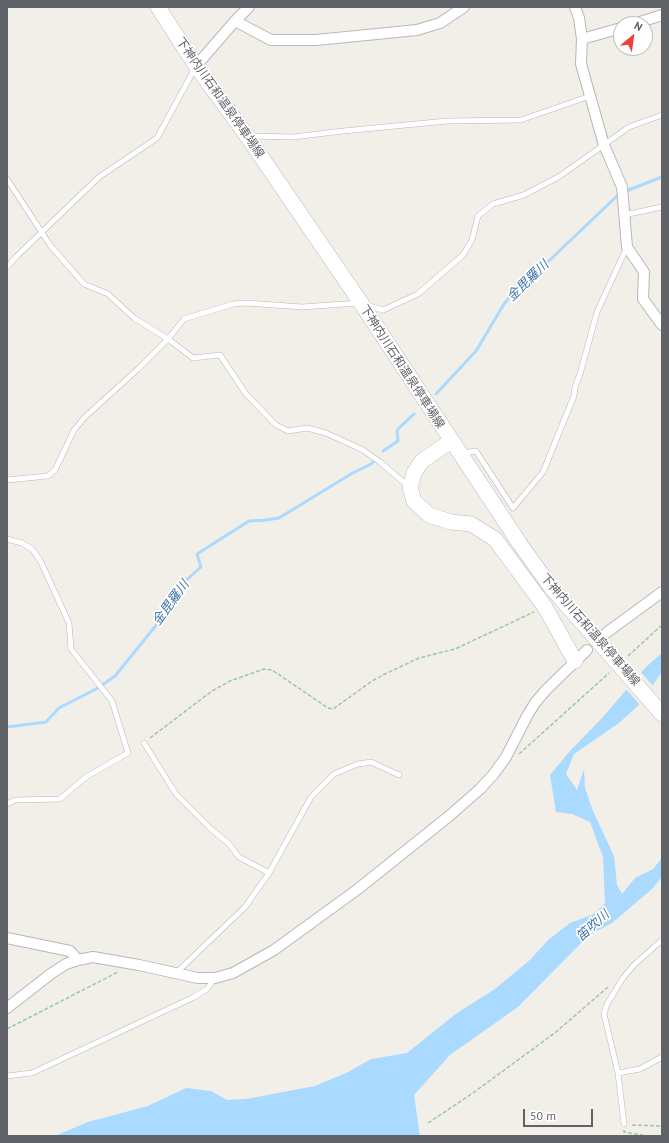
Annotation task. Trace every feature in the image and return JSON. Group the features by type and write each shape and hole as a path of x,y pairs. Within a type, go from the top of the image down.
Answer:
{"main road":[{"name":"下神内川石和温泉停車場線","path":"158,7 196,66 247,136 360,303 520,544 550,586 662,714"},
{"path":"455,447 422,461 414,474 410,488 414,501 429,515 451,522 471,524 495,539 545,607 575,661"}],"street":[{"path":"196,66 249,7"},
{"path":"235,21 271,40 316,40 417,30 440,23 464,7"},
{"path":"575,7 579,18 582,40 581,64 604,146 622,187 627,247 644,272 643,299 662,325"},
{"path":"582,40 613,30"},
{"path":"606,633 662,592"},
{"path":"7,1008 52,973 66,964 78,960 93,957 198,978 216,978 233,973 274,950 358,889 467,801 493,775 506,756 535,703 546,690 587,650"},
{"path":"7,938 70,951 78,960"}],"lane":[{"path":"7,268 17,256 99,176 157,138 196,66"},
{"path":"247,136 293,137 447,121 521,120 590,96"},
{"path":"7,480 48,476 56,470 74,430 85,417 138,369 168,339 184,319 233,304 247,303 302,307 360,303 383,310 418,294 463,255 472,240 478,216 493,204 524,195 560,176 629,127 662,115"},
{"path":"7,179 42,233 84,284 108,294 134,318 168,339 193,358 220,355 246,394 276,425 288,431 308,428 326,433 364,450 410,488"},
{"path":"624,216 662,207"},
{"path":"455,447 476,451 514,508 543,472 574,396 575,387 597,312 627,247"},
{"path":"7,539 22,543 32,549 40,560 69,623 71,649 112,701 128,753 86,777 60,799 15,800 7,804"},
{"path":"144,744 176,794 210,828 230,844 239,857 269,874"},
{"path":"175,974 245,907 269,874 311,797 334,774 358,764 372,762 399,775"},
{"path":"624,1124 618,1073 604,1014 607,1004 623,978 634,965 662,940"},
{"path":"7,1076 32,1073 192,998 206,989 216,978"},
{"path":"618,1073 640,1070 662,1056"}],"path":[{"path":"144,744 212,692 230,681 264,669 272,670 328,708 334,709 372,681 385,674 419,658 455,648 545,607"},
{"path":"515,757 619,666 662,625"},
{"path":"7,1029 118,972"},
{"path":"428,1123 556,1032 610,986"},
{"path":"646,1136 624,1132 624,1124 662,1126"}],"water":[{"name":"笛吹川","path":"662,653 662,672 638,706 619,723 574,754 566,774 577,790 584,769 585,788 593,811 614,856 617,885 622,894 635,878 653,869 662,858 662,877 652,889 612,923 589,935 518,1007 450,1055 414,1095 420,1136 55,1136 88,1122 148,1106 186,1088 211,1091 227,1100 246,1099 315,1086 348,1072 371,1059 407,1053 457,1013 495,989 531,959 548,940 570,923 594,914 605,903 603,857 590,822 572,814 556,812 550,775 646,667"}],"pier":[{"path":"640,671 654,687 641,706 625,688"}],"waterway":[{"name":"金毘羅川","path":"626,191 662,177"},
{"name":"金毘羅川","path":"436,394 476,351 504,304 519,286 532,277 617,196"},
{"name":"金毘羅川","path":"383,451 398,441 397,430 414,414"},
{"name":"金毘羅川","path":"7,727 46,722 59,708 98,688 115,676 179,597 183,583 201,567 197,554 249,521 279,518 374,461"}]}
